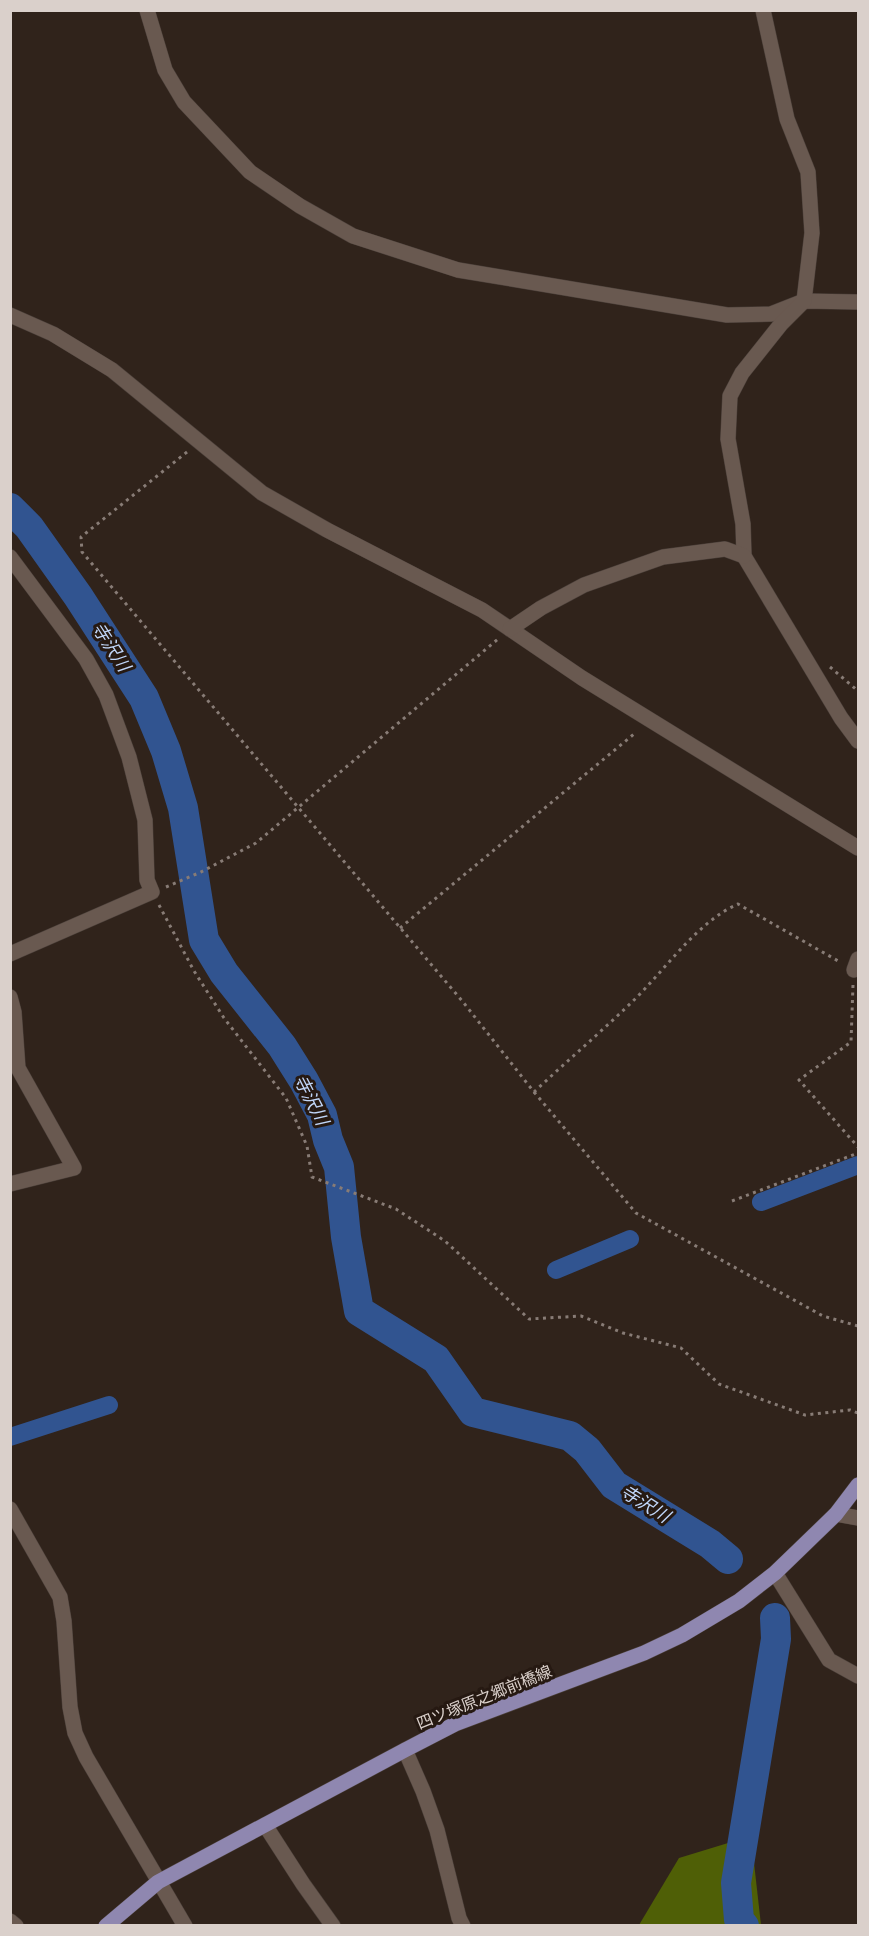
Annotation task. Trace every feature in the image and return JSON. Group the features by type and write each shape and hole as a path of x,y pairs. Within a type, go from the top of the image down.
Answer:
{"main road":[{"name":"四ツ塚原之郷前橋線","path":"106,1926 158,1882 405,1750 455,1725 673,1640 739,1601 775,1573 836,1514 858,1485"}],"street":[{"path":"147,10 165,70 184,102 250,172 300,206 353,236 459,270 727,315 771,314 804,301 858,302"},
{"path":"764,10 787,119 808,172 812,233 804,301 781,324 742,373 730,396 728,439 743,524 744,556 841,718 858,741"},
{"path":"10,315 53,334 112,370 262,494 482,610 582,678 858,848"},
{"path":"510,629 541,608 584,585 663,557 725,549 744,556"},
{"path":"10,557 86,659 106,695 129,757 145,820 147,880 152,892 10,954"},
{"path":"10,997 14,1012 18,1068 74,1168 10,1184"},
{"path":"10,1509 60,1597 64,1621 70,1707 75,1733 86,1757 185,1926"},
{"path":"836,1514 858,1518"},
{"path":"775,1573 829,1660 858,1676"},
{"path":"405,1750 437,1830 463,1926"},
{"path":"265,1825 333,1926"},
{"path":"10,1922 16,1926"}],"path":[{"path":"199,441 81,537 82,552 463,1002 534,1092 636,1213 823,1316 858,1326"},
{"path":"175,883 256,843 510,629"},
{"path":"400,928 634,734"},
{"path":"152,892 194,971 224,1018 286,1098 306,1146 312,1178 396,1209 444,1241 529,1319 581,1316 623,1334 681,1348 719,1384 805,1416 850,1410 858,1413"},
{"path":"534,1092 634,1000 709,922 724,910 738,904 856,964 851,1042 799,1080 858,1148"},
{"path":"732,1201 858,1153"}],"green space":[{"path":"751,1836 761,1925 639,1925 679,1858"}],"waterway":[{"name":"寺沢川","path":"10,508 29,527 78,596 144,698 166,751 183,808 204,940 224,973 282,1046 322,1115 328,1140 339,1167 346,1237 359,1311 436,1359 473,1412 570,1436 587,1450 614,1485 710,1544 728,1559"},
{"path":"761,1202 858,1165"},
{"path":"556,1270 630,1239"},
{"path":"10,1437 109,1405"},
{"name":"寺沢川","path":"744,1926 739,1920 736,1883 776,1639 775,1618"}]}
